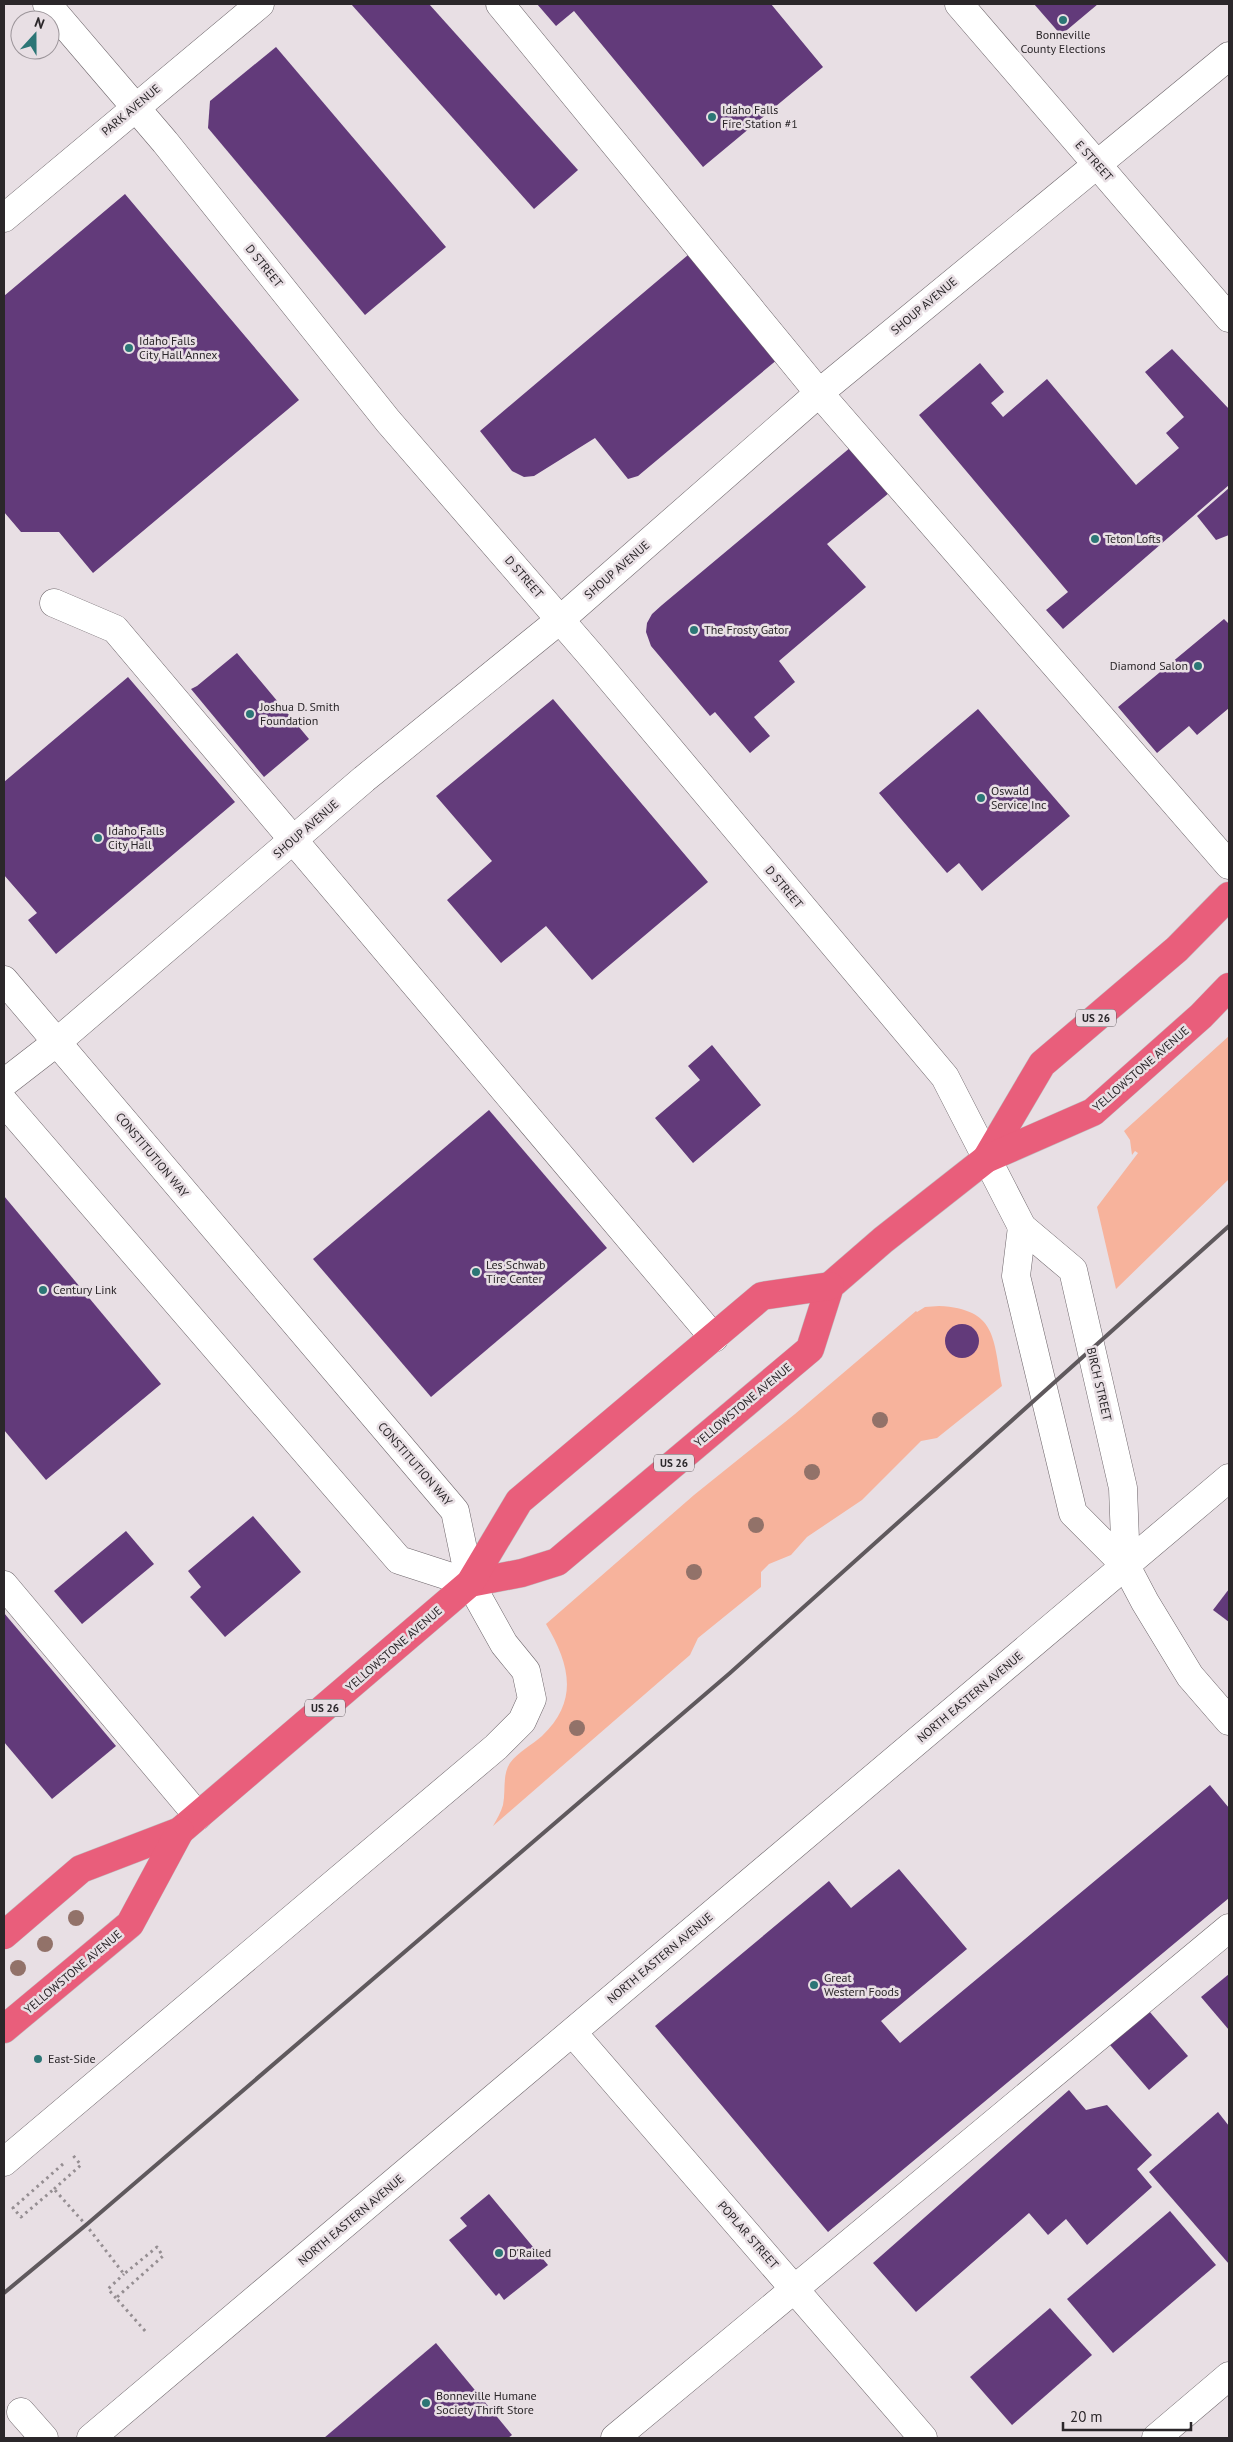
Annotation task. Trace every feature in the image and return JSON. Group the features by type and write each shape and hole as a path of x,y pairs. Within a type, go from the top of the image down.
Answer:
{"highway":[{"name":"YELLOWSTONE AVENUE","path":"986,1159 1042,1064 1177,949 1229,896"},
{"name":"YELLOWSTONE AVENUE","path":"470,1583 522,1573 557,1562 810,1349 830,1286 883,1240 986,1159 1093,1112 1201,1016 1229,987"},
{"name":"YELLOWSTONE AVENUE","path":"4,1935 81,1869 189,1823 470,1583 519,1501 762,1296 830,1286"},
{"name":"YELLOWSTONE AVENUE","path":"4,2029 130,1924 189,1823"}],"street":[{"name":"D STREET","path":"47,4 135,106 388,421 560,620 945,1076 986,1159"},
{"name":"PARK AVENUE","path":"4,218 135,106 260,4"},
{"path":"500,4 819,393 1229,865"},
{"name":"E STREET","path":"959,4 1229,318"},
{"name":"SHOUP AVENUE","path":"4,1083 57,1042 293,841 560,620 819,393 1229,56"},
{"path":"54,603 115,629 714,1338"},
{"name":"CONSTITUTION WAY","path":"4,980 455,1511 470,1583 504,1644 526,1671 532,1699 522,1721 496,1746 8,2148"},
{"path":"4,1102 399,1560 470,1583"},
{"name":"BIRCH STREET","path":"986,1159 1022,1227 1073,1270 1123,1488 1126,1566"},
{"name":"BIRCH STREET","path":"1022,1227 1016,1276 1073,1513 1126,1566 1145,1602 1190,1676 1229,1722"},
{"name":"NORTH EASTERN AVENUE","path":"91,2438 1229,1478"},
{"path":"4,1585 189,1823"},
{"path":"615,2438 1229,1928"},
{"name":"POPLAR STREET","path":"573,2032 923,2438"},
{"path":"1156,2438 1229,2376"},
{"path":"21,2412 44,2438"}],"path":[{"path":"61,2157 64,2162 13,2208 21,2217 81,2165 69,2152"},
{"path":"54,2189 86,2225 124,2274"},
{"path":"116,2298 163,2256 157,2247 108,2289 146,2332"}],"shaded area":[{"path":"1229,1036 1229,1179 1116,1289 1097,1207 1138,1153 1135,1151 1132,1155 1130,1140 1124,1131"},
{"path":"925,1307 958,1308 972,1313 982,1320 989,1329 993,1340 1002,1386 937,1438 921,1441 862,1500 807,1537 791,1555 769,1564 761,1572 761,1587 698,1638 690,1655 493,1826 503,1805 505,1778 510,1763 542,1736 554,1722 562,1709 566,1695 565,1667 546,1624 694,1495 795,1414 916,1311"}],"building":[{"path":"351,4 429,4 578,170 534,209"},
{"name":"Idaho Falls Fire Station #1","path":"537,4 771,4 823,67 703,167 574,11 556,26"},
{"name":"Bonneville County Elections","path":"1034,4 1098,4 1061,35"},
{"path":"276,47 446,247 365,315 208,128 210,101"},
{"name":"Idaho Falls City Hall Annex","path":"125,194 299,400 93,573 59,532 21,532 4,512 4,296"},
{"path":"688,255 778,359 638,476 628,479 595,438 534,476 524,477 512,471 480,431"},
{"name":"Teton Lofts","path":"1172,349 1229,409 1229,485 1063,629 1046,610 1068,592 919,415 980,363 1004,392 991,403 1003,417 1047,379 1136,485 1179,448 1166,433 1184,417 1145,372"},
{"path":"851,447 889,493 827,544 866,587 779,661 795,682 754,717 770,736 750,753 715,712 710,716 651,646 646,632 647,623 652,614 662,605"},
{"path":"1229,488 1229,535 1216,540 1197,516"},
{"name":"Diamond Salon","path":"1224,619 1229,624 1229,708 1197,735 1189,726 1157,753 1118,707"},
{"name":"Joshua D. Smith Foundation","path":"237,653 309,739 264,777 191,689"},
{"name":"Idaho Falls City Hall","path":"128,677 235,802 56,954 28,920 37,913 4,875 4,782"},
{"path":"553,699 708,882 592,980 546,926 501,963 447,900 492,861 436,796"},
{"path":"978,709 1070,816 982,891 959,863 947,873 879,793"},
{"path":"712,1045 761,1105 693,1163 655,1118 700,1080 688,1066"},
{"name":"Les Schwab Tire Center","path":"489,1110 607,1248 431,1397 313,1259"},
{"name":"Century Link","path":"4,1196 161,1384 46,1480 4,1430"},
{"path":"962,1324 974,1329 979,1341 974,1353 962,1358 950,1353 945,1341 950,1329"},
{"path":"253,1516 301,1572 225,1637 190,1597 201,1587 188,1571"},
{"path":"126,1531 154,1564 82,1624 54,1591"},
{"path":"1229,1589 1229,1622 1213,1610"},
{"path":"4,1613 116,1746 52,1799 4,1742"},
{"name":"Great Western Foods","path":"1210,1785 1229,1808 1229,1898 828,2232 655,2026 829,1881 851,1908 899,1869 967,1949 881,2021 900,2043"},
{"path":"1229,1974 1229,2030 1201,1997"},
{"path":"1149,2011 1188,2056 1149,2090 1110,2045"},
{"path":"1069,2090 1086,2110 1107,2105 1152,2155 1137,2169 1152,2187 1087,2245 1066,2219 1048,2235 1029,2213 916,2312 873,2263"},
{"path":"1218,2112 1229,2126 1229,2264 1149,2172"},
{"name":"D'Railed","path":"489,2194 548,2265 504,2300 499,2293 496,2296 449,2240 467,2226 460,2218"},
{"path":"1170,2211 1216,2265 1113,2353 1067,2299"},
{"path":"1050,2308 1092,2355 1012,2425 970,2377"},
{"name":"Bonneville Humane Society Thrift Store","path":"436,2343 512,2435 508,2438 324,2438"}],"railway":[{"path":"4,2293 86,2225 730,1673 1229,1226"}],"place":[{"name":"Bonneville County Elections","path":"1063,20"},
{"name":"Idaho Falls Fire Station #1","path":"712,117"},
{"name":"Idaho Falls City Hall Annex","path":"129,348"},
{"name":"Teton Lofts","path":"1095,539"},
{"name":"The Frosty Gator","path":"694,630"},
{"name":"Diamond Salon","path":"1198,666"},
{"name":"Joshua D. Smith Foundation","path":"250,714"},
{"name":"Oswald Service Inc","path":"981,798"},
{"name":"Idaho Falls City Hall","path":"98,838"},
{"name":"Les Schwab Tire Center","path":"476,1272"},
{"name":"Century Link","path":"43,1290"},
{"name":"Great Western Foods","path":"814,1985"},
{"name":"East-Side","path":"38,2059"},
{"name":"D'Railed","path":"499,2253"},
{"name":"Bonneville Humane Society Thrift Store","path":"426,2403"}]}
